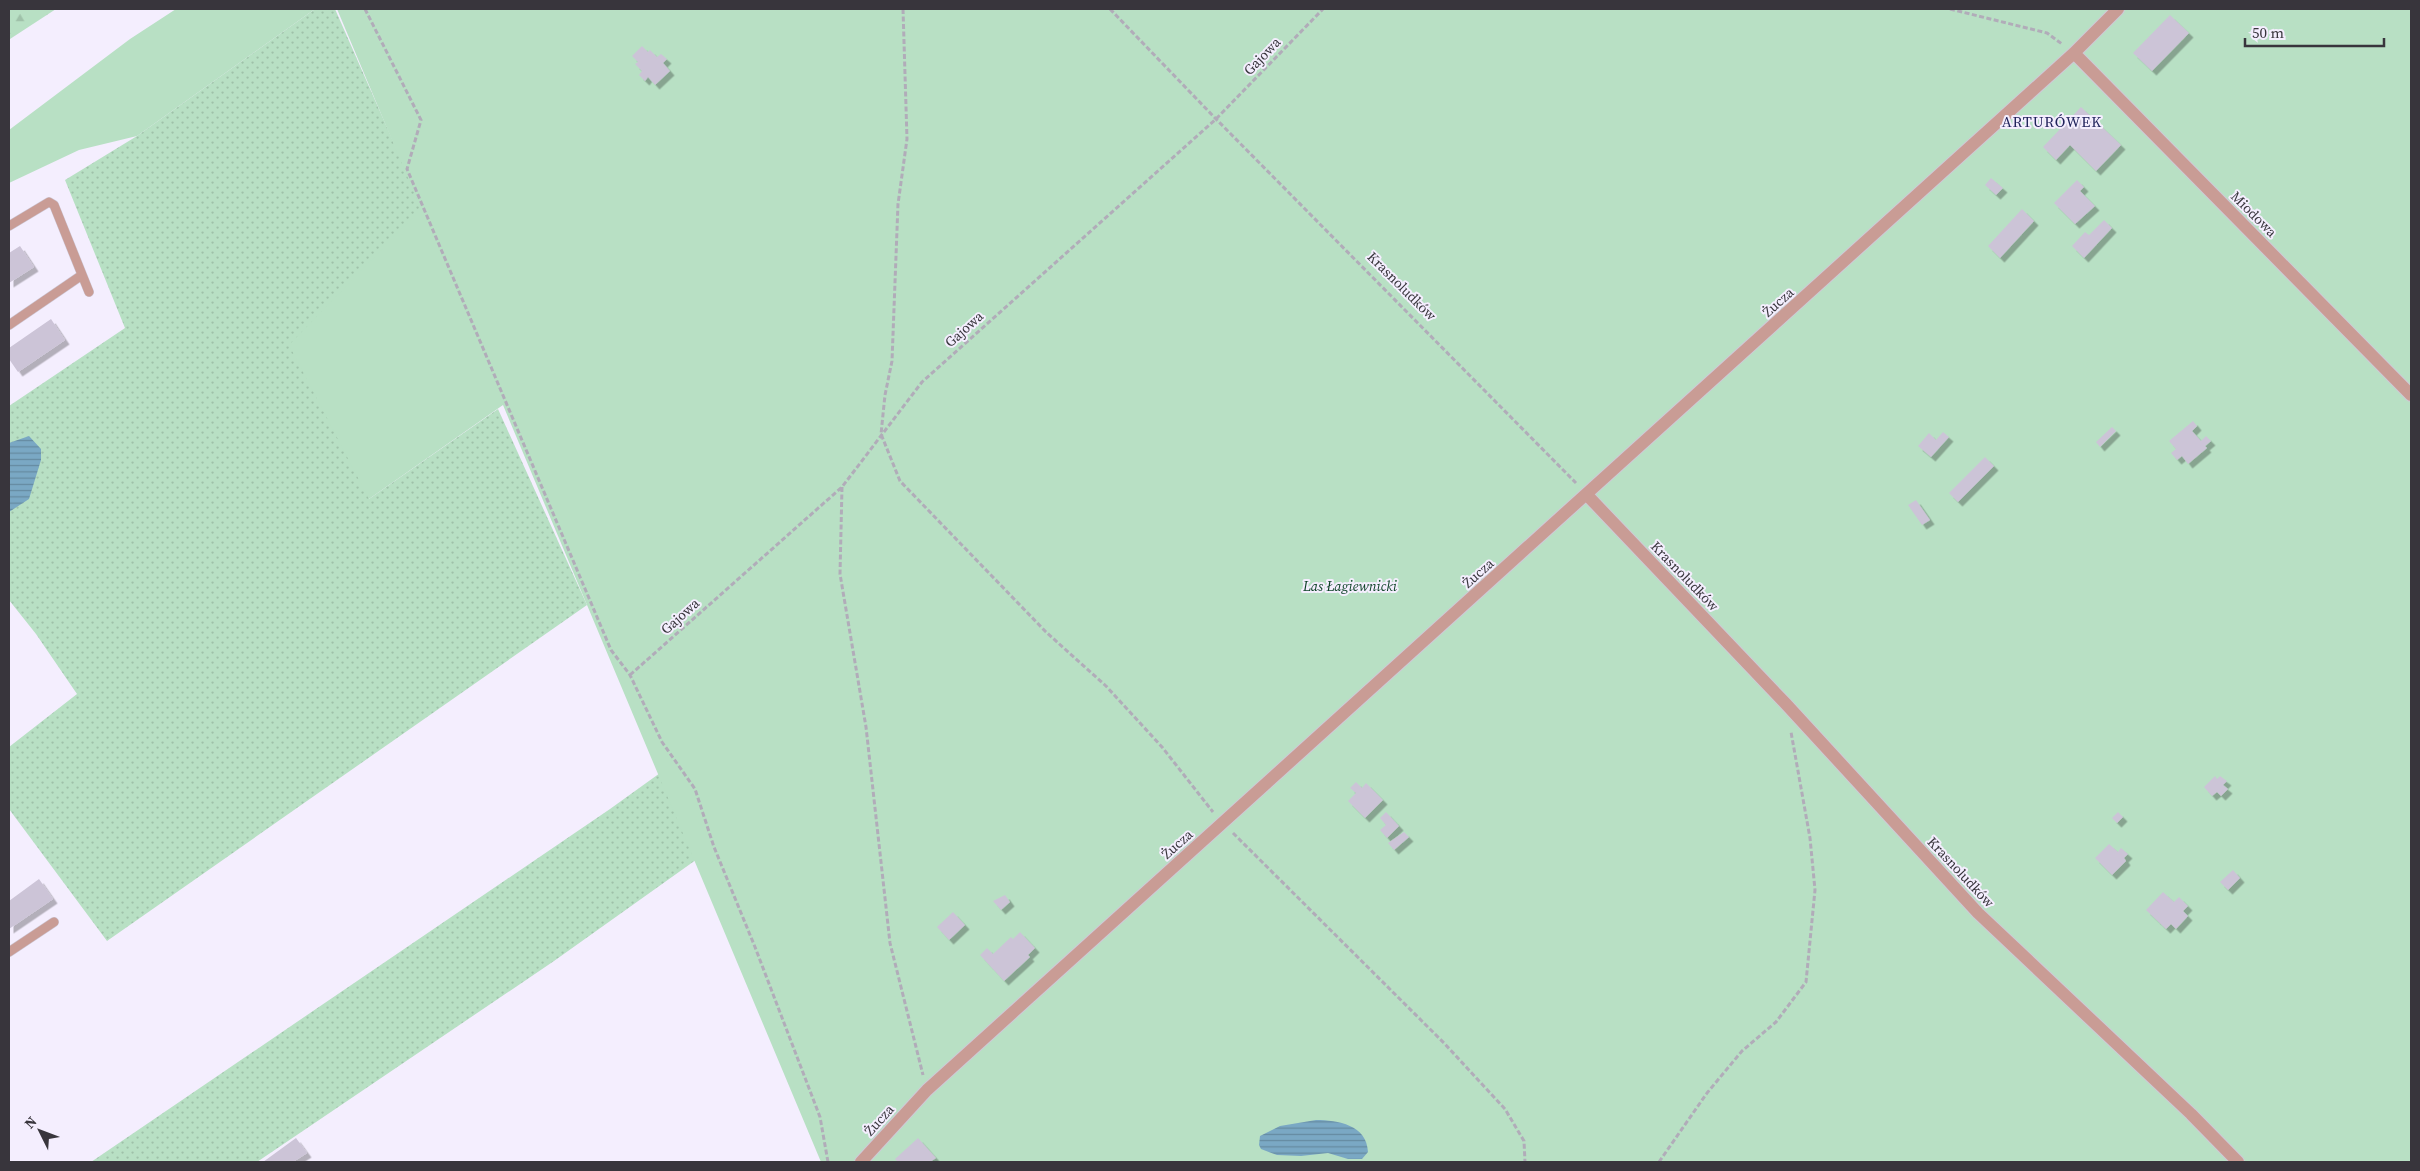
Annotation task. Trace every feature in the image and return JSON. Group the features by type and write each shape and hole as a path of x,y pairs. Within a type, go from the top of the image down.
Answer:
{"street":[{"name":"Żucza","path":"861,1162 927,1090 2074,53 2118,9"},
{"name":"Miodowa","path":"2074,53 2411,395"},
{"name":"Krasnoludków","path":"1587,495 1786,704 1978,913 2191,1114 2238,1162"}],"lane":[{"path":"9,226 49,202 54,206 88,292"},
{"path":"9,324 82,275"},
{"path":"9,952 54,922"}],"path":[{"path":"365,9 421,120 407,169 611,650 630,675 662,742 695,789 714,847 755,946 820,1117 828,1162"},
{"path":"903,9 907,139 898,204 892,361 885,395 881,434 900,481 1046,632 1106,686 1162,747 1223,824 1444,1043 1505,1109 1524,1141 1525,1162"},
{"name":"Krasnoludków","path":"1110,9 1587,495"},
{"name":"Gajowa","path":"630,675 842,487 922,382 1216,119 1323,9"},
{"path":"1950,9 2047,33 2074,53"},
{"path":"842,487 840,574 866,726 890,943 927,1090"},
{"path":"1659,1162 1707,1093 1742,1051 1776,1022 1806,982 1815,890 1810,838 1786,704"}],"green space":[{"path":"9,9 56,9 10,39"},
{"path":"176,9 315,9 137,136 79,150 9,183 9,130 130,39"},
{"path":"315,9 335,9 422,207 369,499 498,409 587,605 107,941 9,809 9,747 77,694 36,634 9,600 9,406 125,328 65,180 137,136"},
{"name":"Las Łagiewnicki","path":"337,9 2411,9 2411,1162 821,1162 503,405 369,499 289,345 421,209"},
{"path":"667,768 700,857 554,961 257,1162 91,1162 610,809"}],"water":[{"path":"29,436 41,449 41,460 29,499 9,512 9,443"},
{"path":"1316,1120 1342,1123 1357,1130 1363,1136 1368,1152 1362,1159 1348,1159 1328,1153 1301,1156 1277,1155 1261,1149 1259,1145 1260,1136 1280,1126"}],"building":[{"path":"2170,15 2189,33 2152,71 2133,53"},
{"path":"642,46 648,52 650,50 657,57 661,54 667,59 663,63 670,71 655,85 648,77 645,81 639,75 642,71 635,64 638,62 632,56"},
{"path":"2081,107 2121,145 2096,171 2070,145 2056,160 2043,147"},
{"path":"1991,178 2003,188 1996,195 1985,185"},
{"path":"2077,180 2084,187 2080,191 2095,206 2075,224 2054,203"},
{"path":"2022,209 2034,221 2000,258 1988,246"},
{"path":"2104,220 2112,228 2084,258 2072,246 2085,232 2089,235"},
{"path":"20,246 34,267 9,283 9,253"},
{"path":"51,319 65,340 18,372 9,359 9,348"},
{"path":"2193,421 2197,426 2192,431 2201,441 2206,436 2211,441 2205,446 2207,448 2188,464 2182,456 2177,460 2171,453 2176,449 2169,441"},
{"path":"2112,427 2116,431 2100,447 2096,442"},
{"path":"1943,432 1949,437 1931,457 1918,446 1929,433 1936,440"},
{"path":"1985,457 1994,466 1958,502 1949,493"},
{"path":"1916,500 1930,520 1922,525 1908,505"},
{"path":"2215,776 2217,779 2220,776 2227,781 2223,785 2228,789 2221,796 2217,792 2212,796 2204,787"},
{"path":"1356,782 1362,788 1366,783 1383,800 1365,818 1348,801 1356,793 1350,788"},
{"path":"1386,812 1399,826 1387,838 1380,830 1386,825 1380,818"},
{"path":"2118,812 2123,817 2117,823 2112,818"},
{"path":"1404,832 1409,837 1394,850 1388,843"},
{"path":"2109,844 2118,852 2121,848 2128,854 2124,858 2126,861 2112,875 2095,858"},
{"path":"2233,870 2240,878 2228,890 2220,882"},
{"path":"39,879 53,899 9,929 9,901"},
{"path":"2163,892 2174,902 2179,897 2188,906 2183,911 2188,916 2176,929 2171,924 2166,929 2146,910"},
{"path":"1005,895 1010,902 1001,910 993,901"},
{"path":"953,912 965,925 949,940 937,927"},
{"path":"1020,932 1035,948 1028,955 1030,957 1004,981 980,955 987,948 993,954 1011,937 1013,939"},
{"path":"296,1138 307,1153 293,1162 263,1162"},
{"path":"918,1138 936,1158 930,1162 898,1162 895,1159"}],"district":[{"name":"ARTURÓWEK","path":"2052,122"}]}
